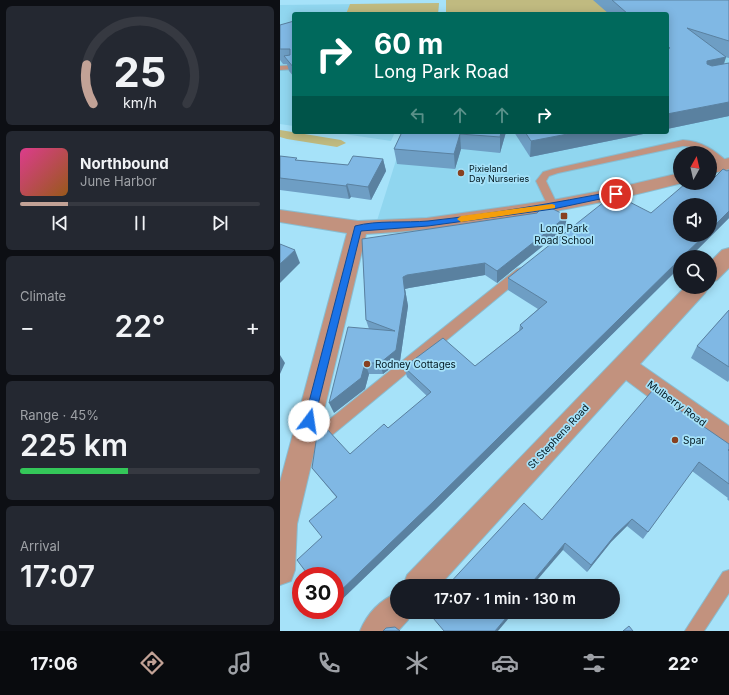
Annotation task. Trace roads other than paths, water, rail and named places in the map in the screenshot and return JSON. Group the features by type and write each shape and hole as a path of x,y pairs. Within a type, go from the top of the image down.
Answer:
{"street":[{"path":"280,216 358,228 428,224 553,206 616,194 673,180"},
{"path":"280,570 282,523 302,451 358,228"},
{"path":"717,267 729,254"},
{"name":"St Stephens Road","path":"425,579 691,294"},
{"name":"Mulberry Road","path":"624,366 729,441"},
{"path":"376,631 390,616"}],"lane":[{"path":"280,68 292,68"},
{"path":"553,206 541,180 546,174 556,171 684,143 695,142 705,147 721,165"},
{"path":"598,209 616,194"},
{"path":"302,451 530,264"},
{"path":"694,631 729,578"}],"place":[{"name":"Pixieland Day Nurseries","path":"461,173"},
{"name":"Long Park Road School","path":"564,216"},
{"name":"Rodney Cottages","path":"367,364"},
{"name":"Spar","path":"675,440"}]}
